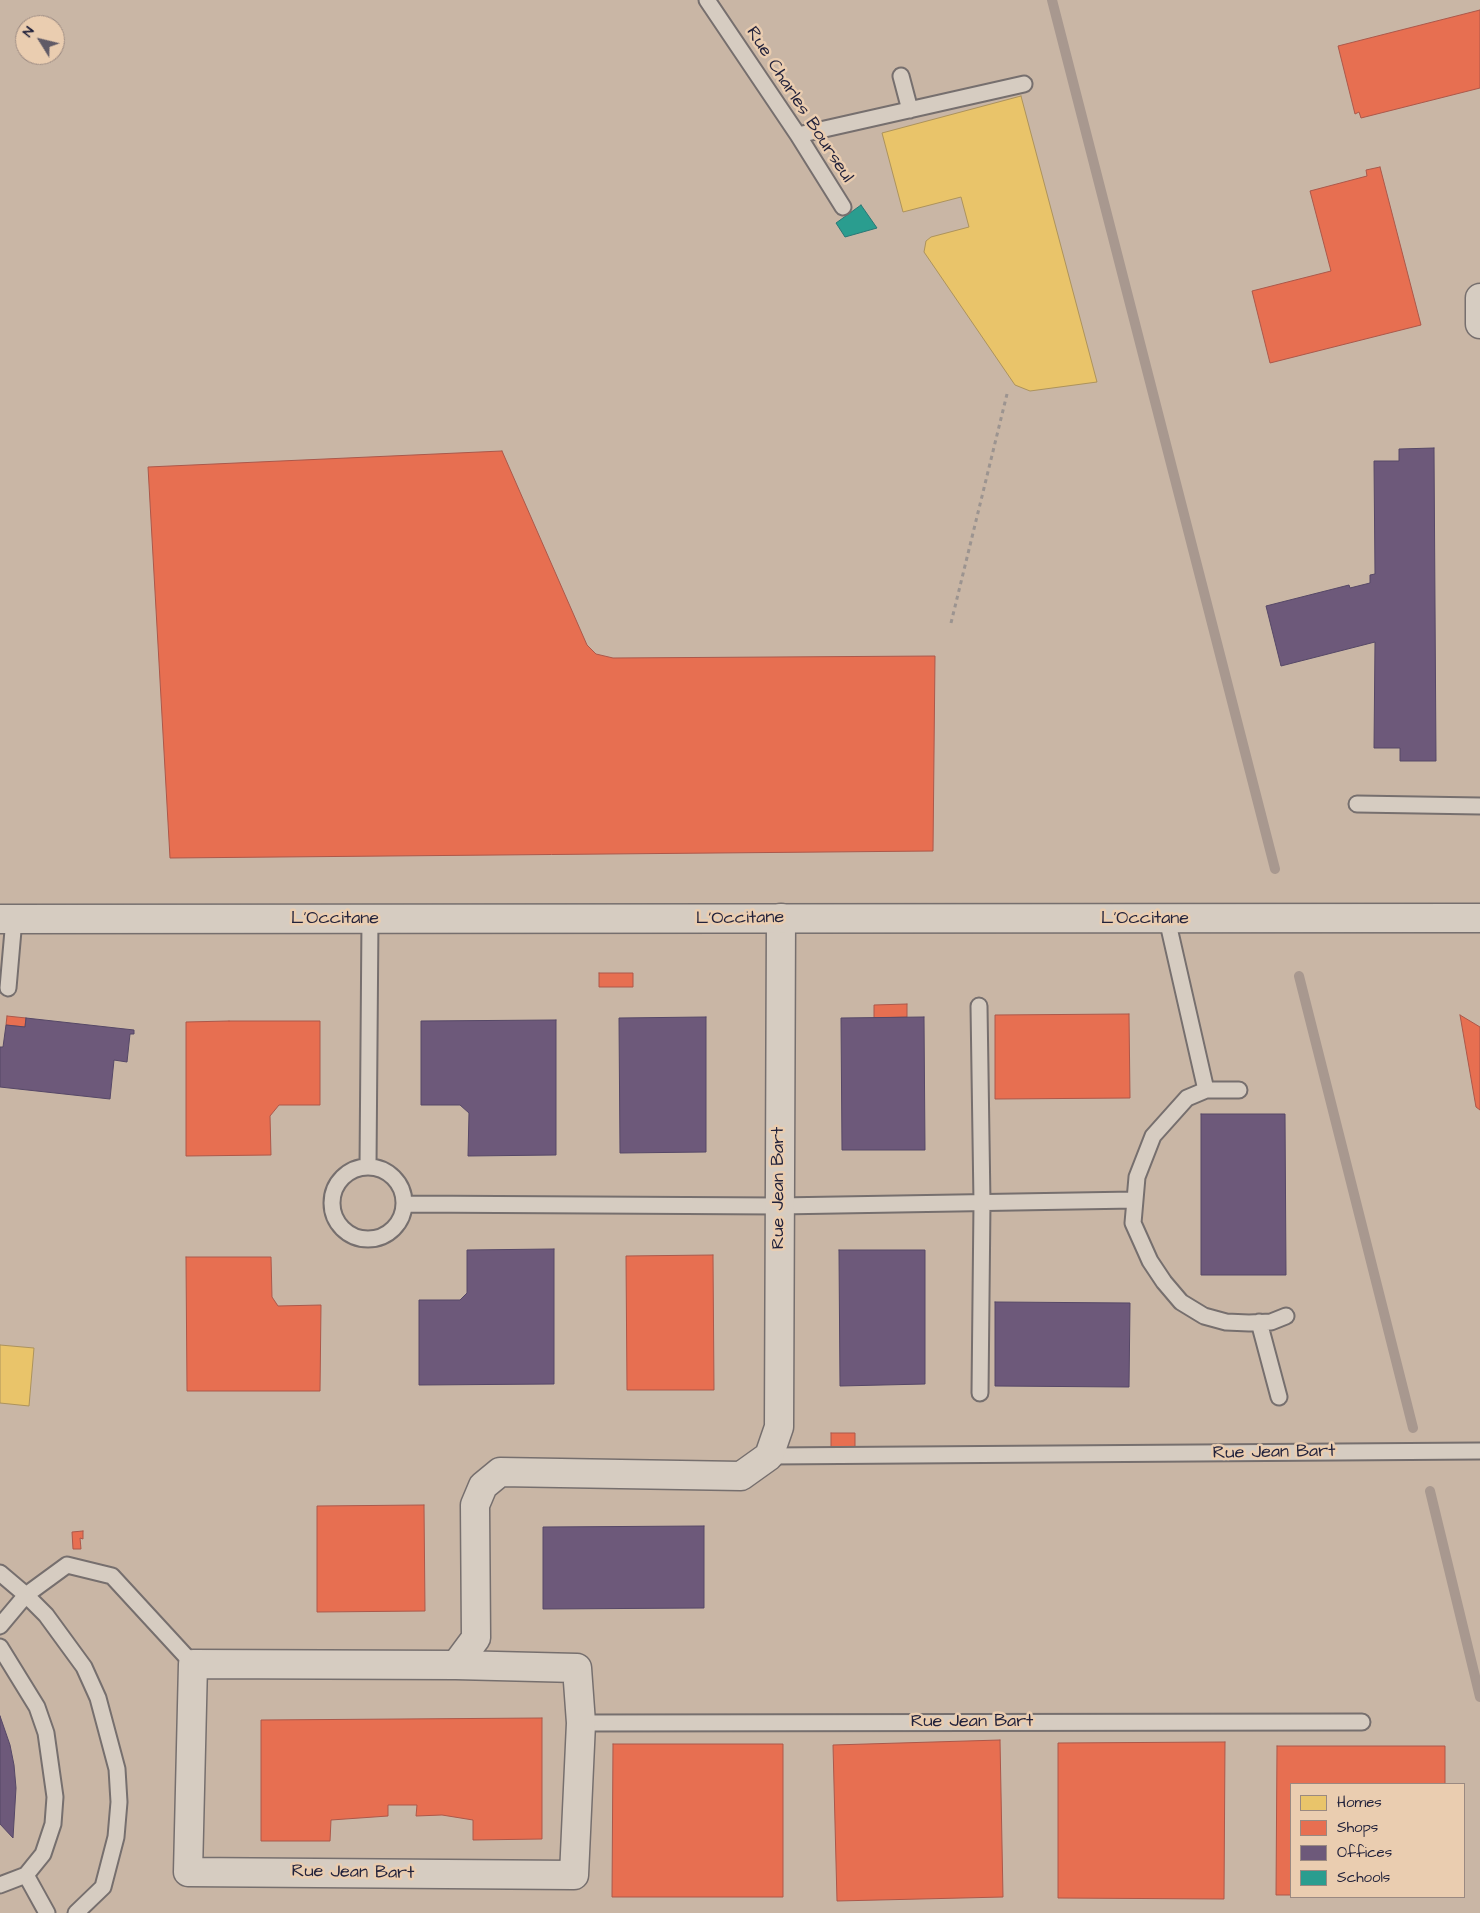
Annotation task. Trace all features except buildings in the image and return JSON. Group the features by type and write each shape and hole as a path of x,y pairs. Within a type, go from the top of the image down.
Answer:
{"street":[{"path":"1480,298 1480,324"},
{"name":"Rue Jean Bart","path":"769,1456 779,1427 781,918"},
{"name":"L'Occitane","path":"7,919 1480,918"},
{"path":"456,1665 476,1638 475,1506 483,1486 500,1472 741,1476 769,1456"},
{"name":"Rue Jean Bart","path":"193,1664 456,1665 577,1668 581,1723 574,1875 188,1872 193,1664"}],"lane":[{"name":"Rue Charles Bourseul","path":"707,0 798,135 843,207"},
{"path":"901,76 910,110"},
{"path":"798,135 1024,84"},
{"path":"1356,804 1480,806"},
{"path":"7,919 8,988"},
{"path":"368,1166 370,919"},
{"path":"1167,919 1206,1090"},
{"path":"979,1006 982,1203 980,1393"},
{"path":"1239,1090 1206,1090 1187,1098 1153,1136 1137,1177 1133,1223 1140,1240 1164,1282 1181,1302 1204,1316 1226,1322 1271,1322 1286,1316"},
{"path":"368,1166 380,1168 394,1178 404,1193 405,1204 402,1216 386,1235 374,1239 362,1239 350,1235 340,1228 334,1217 331,1205 335,1188 346,1174 356,1168 368,1166"},
{"path":"405,1204 779,1206 1134,1200"},
{"path":"1259,1322 1280,1397"},
{"name":"Rue Jean Bart","path":"769,1456 1480,1452"},
{"path":"0,1626 26,1595 67,1565 112,1576 193,1664"},
{"path":"0,1573 46,1615 84,1667 98,1698 117,1769 116,1836 103,1887 76,1913"},
{"path":"0,1647 37,1707 46,1733 55,1797 53,1824 43,1854 26,1875 0,1885"},
{"name":"Rue Jean Bart","path":"581,1723 1362,1722"},
{"path":"26,1875 47,1913"}],"path":[{"path":"951,623 1007,394"}],"shaded area":[{"path":"0,0 1480,0 1480,1913 0,1913"}],"waterway":[{"path":"1052,0 1275,869"},
{"path":"1299,976 1413,1428"},
{"path":"1430,1491 1480,1697"}]}
